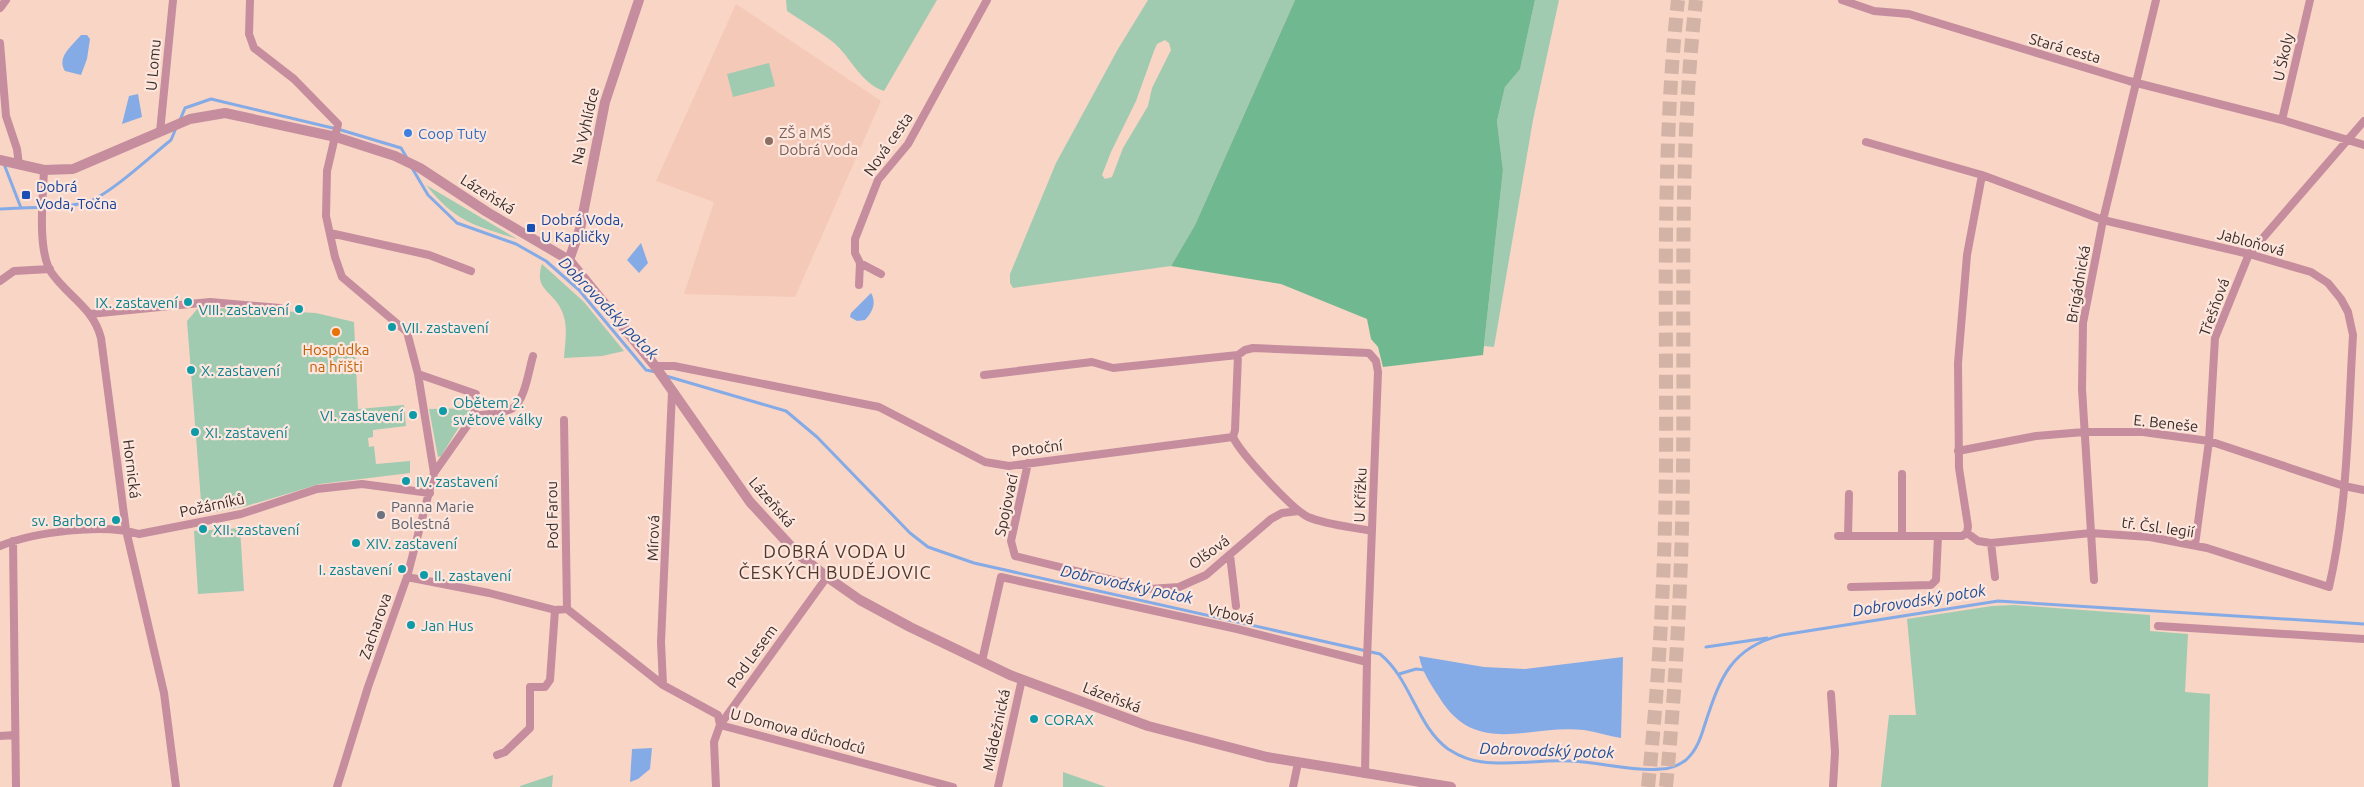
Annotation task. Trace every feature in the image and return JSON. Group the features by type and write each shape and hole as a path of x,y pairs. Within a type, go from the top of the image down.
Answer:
{"street":[{"path":"0,8 6,0"},
{"name":"U Lomu","path":"165,130 173,0"},
{"name":"Zacharova","path":"250,0 249,34 253,45 294,79 338,124 327,171 326,216 335,257 342,276 406,332 418,374 434,473 407,577 368,687 337,787"},
{"name":"Na Vyhlídce","path":"569,260 580,229 607,94 639,0"},
{"name":"Nová cesta","path":"859,285 860,263 856,253 855,239 878,180 908,144 987,0"},
{"name":"Stará cesta","path":"1842,0 1874,11 1909,14 2136,83 2282,120 2364,145"},
{"name":"Brigádnická","path":"2094,580 2084,432 2083,322 2103,220 2156,0"},
{"name":"U Školy","path":"2282,120 2310,0"},
{"path":"0,43 6,116 17,149 17,164"},
{"path":"0,160 44,170 73,169 190,119 225,113 336,135"},
{"name":"Třešňová","path":"2195,546 2209,441 2215,338 2249,254 2364,121"},
{"name":"Lázeňská","path":"336,135 395,156 420,168 487,212 569,260 655,366 750,502 797,553 860,600 902,623 1022,679 1148,726 1267,758 1451,787"},
{"name":"Jabloňová","path":"1866,142 1982,175 2103,220 2249,254 2316,275 2332,287 2348,312 2353,335 2344,486 2338,546 2329,587"},
{"name":"Hornická","path":"44,170 44,256 50,269 96,322 101,338 126,530 164,693 176,787"},
{"path":"1838,536 1962,536 1966,533 1968,526 1958,451 1960,332 1967,256 1982,175"},
{"path":"330,233 429,254 471,271"},
{"path":"860,263 881,274"},
{"path":"0,281 14,272 50,269"},
{"path":"90,314 210,302 280,308"},
{"name":"U Křížku","path":"984,375 1092,362 1113,368 1238,355 1252,348 1369,353 1376,361 1378,372 1367,660 1365,774"},
{"path":"1238,355 1235,430 1233,437 1246,458 1299,511 1312,519 1372,531"},
{"path":"418,374 476,394 474,416 512,409 518,404 525,386 532,356"},
{"name":"Potoční","path":"655,366 674,366 858,401 879,407 985,462 1009,466 1233,437"},
{"name":"Mírová","path":"663,684 661,642 672,392"},
{"name":"Zacharova","path":"434,473 474,416"},
{"name":"Pod Farou","path":"564,420 567,609"},
{"name":"E. Beneše","path":"1958,451 2036,436 2084,432 2143,432 2209,441 2344,486 2364,490"},
{"name":"Spojovací","path":"1012,552 1011,541 1028,463"},
{"path":"1902,474 1902,536"},
{"name":"Požárníků","path":"0,546 13,541 89,529 126,530 139,534 241,514 317,489 362,484 430,493"},
{"path":"1848,536 1849,494"},
{"name":"Olšová","path":"1012,552 1018,558 1149,589 1179,587 1206,575 1271,519 1282,513 1299,511"},
{"name":"tř. Čsl. legií","path":"1966,533 1978,541 1991,543 2091,533 2150,537 2195,546 2329,587"},
{"path":"1851,587 1930,585 1936,580 1938,536"},
{"path":"13,541 16,787"},
{"path":"1991,543 1994,577"},
{"path":"1230,556 1236,606"},
{"path":"407,577 489,593 555,610 567,609"},
{"name":"Pod Lesem","path":"716,787 714,742 720,725 827,577"},
{"name":"Vrbová","path":"982,661 1001,577 1367,660"},
{"name":"U Domova důchodců","path":"567,609 663,684 718,715 720,725 953,787"},
{"path":"497,755 505,752 530,728 530,687 545,687 550,680 555,610"},
{"path":"2158,626 2364,639"},
{"name":"Mládežnická","path":"998,787 1022,679"},
{"path":"1831,694 1835,752 1833,787"},
{"path":"0,736 15,735"},
{"path":"1293,787 1298,763"}],"shaded area":[{"name":"ZŠ a MŠ Dobrá Voda","path":"736,4 881,101 795,297 684,294 714,202 656,181"}],"green space":[{"path":"786,0 937,0 884,91 868,82 833,42 787,11"},
{"path":"1148,0 1295,0 1195,225 1171,266 1013,288 1010,283 1010,274 1056,163 1118,49","holes":["1165,40 1169,43 1171,50 1152,88 1148,106 1123,148 1112,177 1105,179 1102,175 1136,101 1157,44"]},
{"path":"1295,0 1535,0 1520,69 1505,87 1497,121 1503,170 1483,355 1383,367 1378,347 1371,339 1367,319 1281,284 1171,266 1195,225"},
{"path":"1535,0 1559,0 1533,120 1494,347 1484,346 1503,170 1497,121 1505,87 1520,68"},
{"path":"769,63 775,86 733,97 727,74"},
{"path":"426,185 517,239 466,221 437,198"},
{"path":"542,264 584,302 624,351 602,356 564,358 565,319 559,306 540,280"},
{"path":"199,307 316,313 354,322 358,409 404,405 406,426 373,430 373,437 368,438 369,447 374,446 376,464 410,461 410,473 320,484 243,507 202,514 187,321"},
{"path":"471,408 441,456 438,457 429,409"},
{"path":"240,528 244,591 198,594 194,531"},
{"path":"2014,605 2150,615 2150,631 2188,634 2185,692 2210,694 2208,787 1881,787 1889,715 1916,715 1907,619 1992,606"},
{"path":"1063,772 1106,787 1063,787"},
{"path":"553,775 552,787 520,787 520,786"}],"water":[{"path":"81,35 87,35 90,39 87,59 81,75 65,71 62,61 66,52"},
{"path":"138,94 142,117 122,124 129,96"},
{"path":"641,243 648,263 639,273 627,260"},
{"path":"871,293 874,304 868,317 865,320 857,321 850,317 851,313"},
{"path":"1419,656 1484,667 1525,669 1623,657 1621,738 1584,730 1563,729 1504,734 1486,733 1469,727 1454,716 1439,697 1424,672"},
{"path":"652,748 650,769 638,779 630,782 632,749"}],"waterway":[{"name":"Dobrovodský potok","path":"180,120 185,108 211,99 341,130 401,148 407,158"},
{"name":"Dobrovodský potok","path":"4,164 21,208 79,204 96,199 129,175 171,140 176,128"},
{"name":"Dobrovodský potok","path":"412,168 428,195 457,223 516,244 546,261 579,290 646,370 656,372"},
{"path":"0,209 21,208"},
{"name":"Dobrovodský potok","path":"666,376 786,411 817,437 910,533 928,547 974,563 1380,654 1391,664 1428,728 1437,739 1456,754 1479,761 1494,763 1582,762 1651,770 1671,767 1686,760 1696,748 1716,692 1730,667 1739,656 1765,640 1782,635 1998,601 2364,624"},
{"path":"1706,647 1767,638"},
{"path":"1399,674 1416,669 1425,670"}],"tunnel":[{"path":"1648,787 1663,587 1666,467 1667,175 1669,116 1678,0"},
{"path":"1666,787 1676,669 1680,590 1683,471 1685,176 1690,59 1696,0"}],"place":[{"name":"Coop Tuty","path":"408,133"},
{"name":"ZŠ a MŠ Dobrá Voda","path":"769,141"},
{"name":"Dobrá Voda, Točna","path":"26,195"},
{"name":"Dobrá Voda, U Kapličky","path":"531,228"},
{"name":"IX. zastavení","path":"188,302"},
{"name":"VIII. zastavení","path":"299,309"},
{"name":"VII. zastavení","path":"392,327"},
{"name":"Hospůdka na hřišti","path":"336,332"},
{"name":"X. zastavení","path":"191,370"},
{"name":"Obětem 2. světové války","path":"443,411"},
{"name":"VI. zastavení","path":"413,415"},
{"name":"XI. zastavení","path":"195,432"},
{"name":"IV. zastavení","path":"406,481"},
{"name":"Panna Marie Bolestná","path":"381,515"},
{"name":"sv. Barbora","path":"116,520"},
{"name":"XII. zastavení","path":"203,529"},
{"name":"XIV. zastavení","path":"356,543"},
{"name":"I. zastavení","path":"402,569"},
{"name":"II. zastavení","path":"424,575"},
{"name":"Jan Hus","path":"411,625"},
{"name":"CORAX","path":"1034,719"}],"district":[{"name":"DOBRÁ VODA U ČESKÝCH BUDĚJOVIC","path":"835,561"}]}
